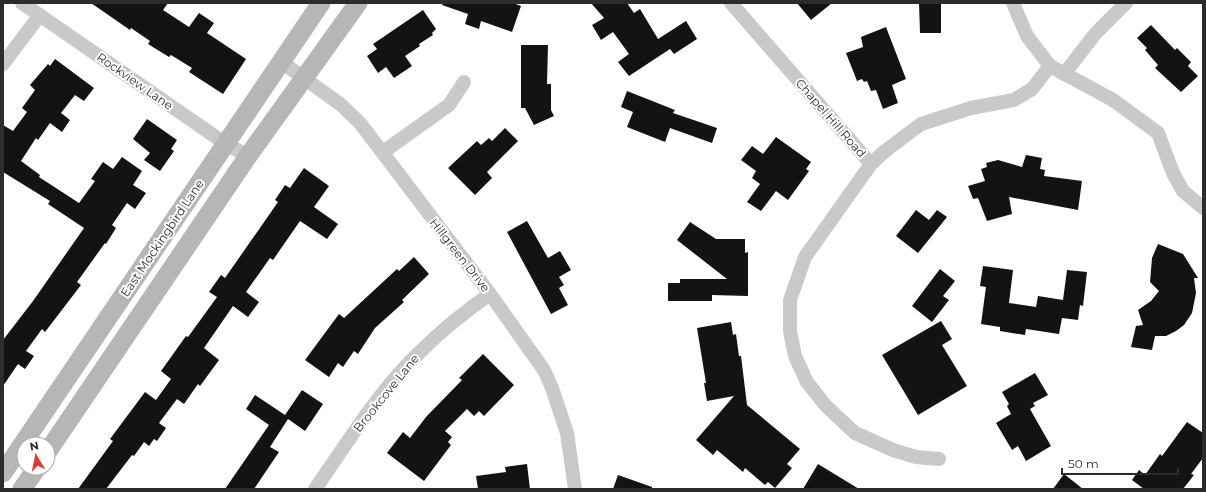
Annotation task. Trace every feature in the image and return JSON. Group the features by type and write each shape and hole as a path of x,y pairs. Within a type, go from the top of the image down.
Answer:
{"main road":[{"name":"East Mockingbird Lane","path":"3,473 226,144 280,61 321,3"},
{"name":"East Mockingbird Lane","path":"56,439 248,156 358,3"},
{"path":"22,489 31,476"}],"street":[{"name":"Rockview Lane","path":"22,3 226,144 248,156"},
{"name":"Chapel Hill Road","path":"731,3 870,164 921,124 971,108 1014,100 1032,89 1050,66"},
{"path":"1013,3 1027,36 1050,66 1113,100 1158,133 1173,173 1183,191 1203,208"},
{"path":"1064,74 1095,34 1126,3"},
{"path":"3,64 40,15"},
{"name":"Hillgreen Drive","path":"280,61 345,108 360,123 490,294 544,370 552,388 567,433 575,489"},
{"path":"382,152 449,105 464,82"},
{"path":"870,164 805,256 790,300 790,331 795,356 807,382 826,406 854,433 893,450 916,457 939,459"},
{"name":"Brookcove Lane","path":"315,489 364,418 416,356 454,321 490,294"}],"building":[{"path":"91,3 168,3 163,10 189,27 199,13 214,23 207,33 246,59 223,94 189,72 192,68 171,55 169,57 148,44 150,41 131,28 130,30"},
{"path":"443,3 513,3 521,6 512,32 481,21 479,29 465,24 468,14 442,5"},
{"path":"591,3 627,3 634,13 640,9 658,39 686,21 697,39 674,54 670,49 629,76 618,62 629,54 613,32 601,40 592,25 604,18"},
{"path":"797,3 832,3 811,20"},
{"path":"919,3 941,3 941,33 920,33"},
{"path":"423,10 436,29 432,33 433,35 405,56 412,66 394,78 386,67 378,73 367,56 377,49 373,44"},
{"path":"1151,25 1175,50 1177,48 1191,62 1188,66 1198,76 1181,92 1155,68 1158,65 1145,50 1147,48 1137,38"},
{"path":"886,27 906,79 892,85 898,103 883,109 876,90 871,91 867,81 864,82 862,79 857,81 846,53 863,47 861,37"},
{"path":"521,45 548,45 547,84 551,84 551,110 554,116 534,125 525,108 521,108"},
{"path":"55,59 94,88 84,101 75,95 61,113 70,120 62,132 50,123 38,140 36,138 21,161 40,175 39,177 79,203 95,181 91,179 103,162 113,169 122,157 142,171 133,185 146,193 135,209 127,203 112,225 116,228 106,244 105,243 77,282 81,285 45,332 42,329 26,351 34,356 25,369 18,364 3,386 3,340 33,301 84,228 48,204 50,201 3,172 3,125 13,131 27,112 22,108 35,90 30,85 48,64 50,66"},
{"path":"627,91 675,110 673,113 717,128 712,143 670,128 665,142 627,127 633,112 621,107"},
{"path":"147,119 177,140 171,149 174,151 160,171 144,160 150,153 133,139"},
{"path":"505,128 518,141 487,172 492,178 475,195 448,168 477,141 481,145 489,138 492,141"},
{"path":"776,137 811,162 806,169 809,171 788,200 776,191 761,211 747,202 760,184 752,178 756,171 741,160 752,146 763,154"},
{"path":"1026,155 1042,158 1040,169 1045,170 1044,176 1082,181 1078,210 1009,197 1012,214 987,221 978,198 973,199 968,186 985,181 981,169 987,167 986,163 998,160 1022,167"},
{"path":"304,168 329,186 314,207 338,224 327,239 300,221 273,260 270,258 246,292 259,302 248,317 233,306 204,348 219,360 200,386 198,384 184,404 177,399 159,423 166,428 157,441 154,439 149,446 144,442 106,489 78,489 113,441 110,439 145,392 156,400 171,379 161,371 217,297 209,292 221,275 225,278 278,202 275,200 285,185 290,188"},
{"path":"916,210 929,220 937,210 947,217 918,253 896,236"},
{"path":"527,221 548,258 560,251 571,270 559,277 564,285 559,288 568,305 551,314 507,232"},
{"path":"690,222 716,239 745,239 745,253 748,252 748,296 712,295 712,301 668,301 668,283 680,283 680,279 727,279 677,240"},
{"path":"1158,244 1183,254 1198,278 1194,278 1196,293 1192,313 1184,325 1176,331 1166,336 1155,336 1152,350 1131,347 1136,326 1143,325 1138,310 1151,301 1159,291 1150,282 1152,258"},
{"path":"414,257 429,274 402,300 404,302 375,328 358,354 354,351 343,367 338,363 329,377 305,360 339,314 344,318 397,269 399,271"},
{"path":"983,266 1013,270 1009,303 1036,307 1038,296 1063,300 1067,270 1087,272 1083,306 1080,305 1078,320 1062,318 1059,334 1026,329 1025,335 1000,331 1000,327 981,324 986,287 980,286"},
{"path":"940,269 955,281 943,296 949,300 932,322 912,306"},
{"path":"941,321 952,339 942,345 967,386 918,415 882,355"},
{"path":"731,322 733,335 736,334 739,356 741,356 747,405 800,449 787,464 792,468 775,488 768,482 765,485 745,468 743,472 717,450 713,455 696,440 734,396 707,401 704,383 706,383 697,328"},
{"path":"483,354 514,385 484,416 479,411 474,416 467,409 445,431 452,437 448,442 451,445 424,481 387,453 403,432 410,438 426,417 462,380 459,378"},
{"path":"1035,373 1048,395 1033,403 1035,406 1030,409 1051,446 1026,461 1018,446 1012,450 996,423 1011,414 1007,406 1009,404 1002,392"},
{"path":"302,390 323,404 305,431 288,419 270,447 279,452 254,489 225,489 269,425 246,409 255,395 285,415"},
{"path":"1187,422 1203,433 1203,458 1191,474 1194,475 1183,489 1144,489 1132,480 1139,470 1145,475 1160,454 1162,456"},
{"path":"527,464 530,489 478,489 476,476 506,472 505,467"},
{"path":"818,464 859,489 803,489"},
{"path":"1064,474 1083,489 1053,489"},
{"path":"618,475 652,487 652,489 613,489"}]}
